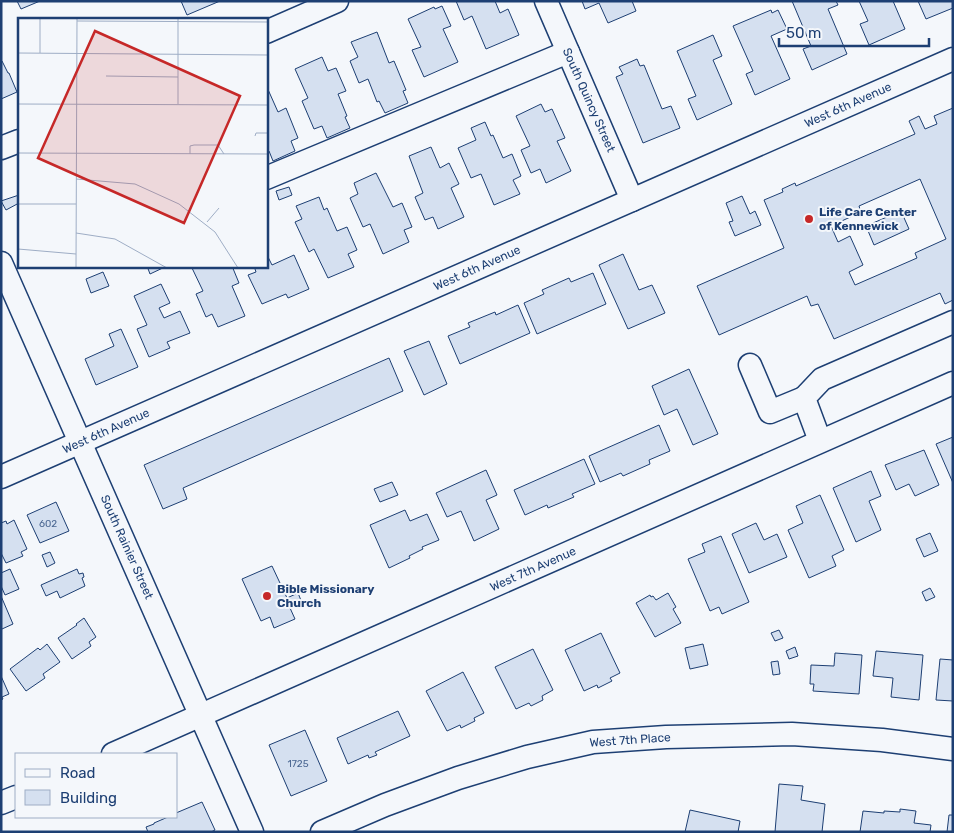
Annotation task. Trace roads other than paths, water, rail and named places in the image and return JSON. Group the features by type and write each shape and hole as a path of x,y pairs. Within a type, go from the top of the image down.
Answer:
{"street":[{"path":"268,31 337,1"},
{"name":"South Quincy Street","path":"546,1 632,200"},
{"path":"268,177 568,52"},
{"name":"West 6th Avenue","path":"1,477 953,59"},
{"path":"1,148 18,141"},
{"name":"South Rainier Street","path":"1,263 252,832"},
{"path":"750,365 770,412 804,398 822,380 953,322"},
{"name":"West 7th Avenue","path":"114,753 953,383"},
{"path":"804,398 820,442"},
{"name":"West 7th Place","path":"322,832 385,805 458,778 527,757 593,742 666,737 792,734 882,740 953,749"},
{"path":"1,803 15,797"}],"place":[{"name":"Life Care Center of Kennewick","path":"809,219"},
{"name":"Bible Missionary Church","path":"267,596"}]}
